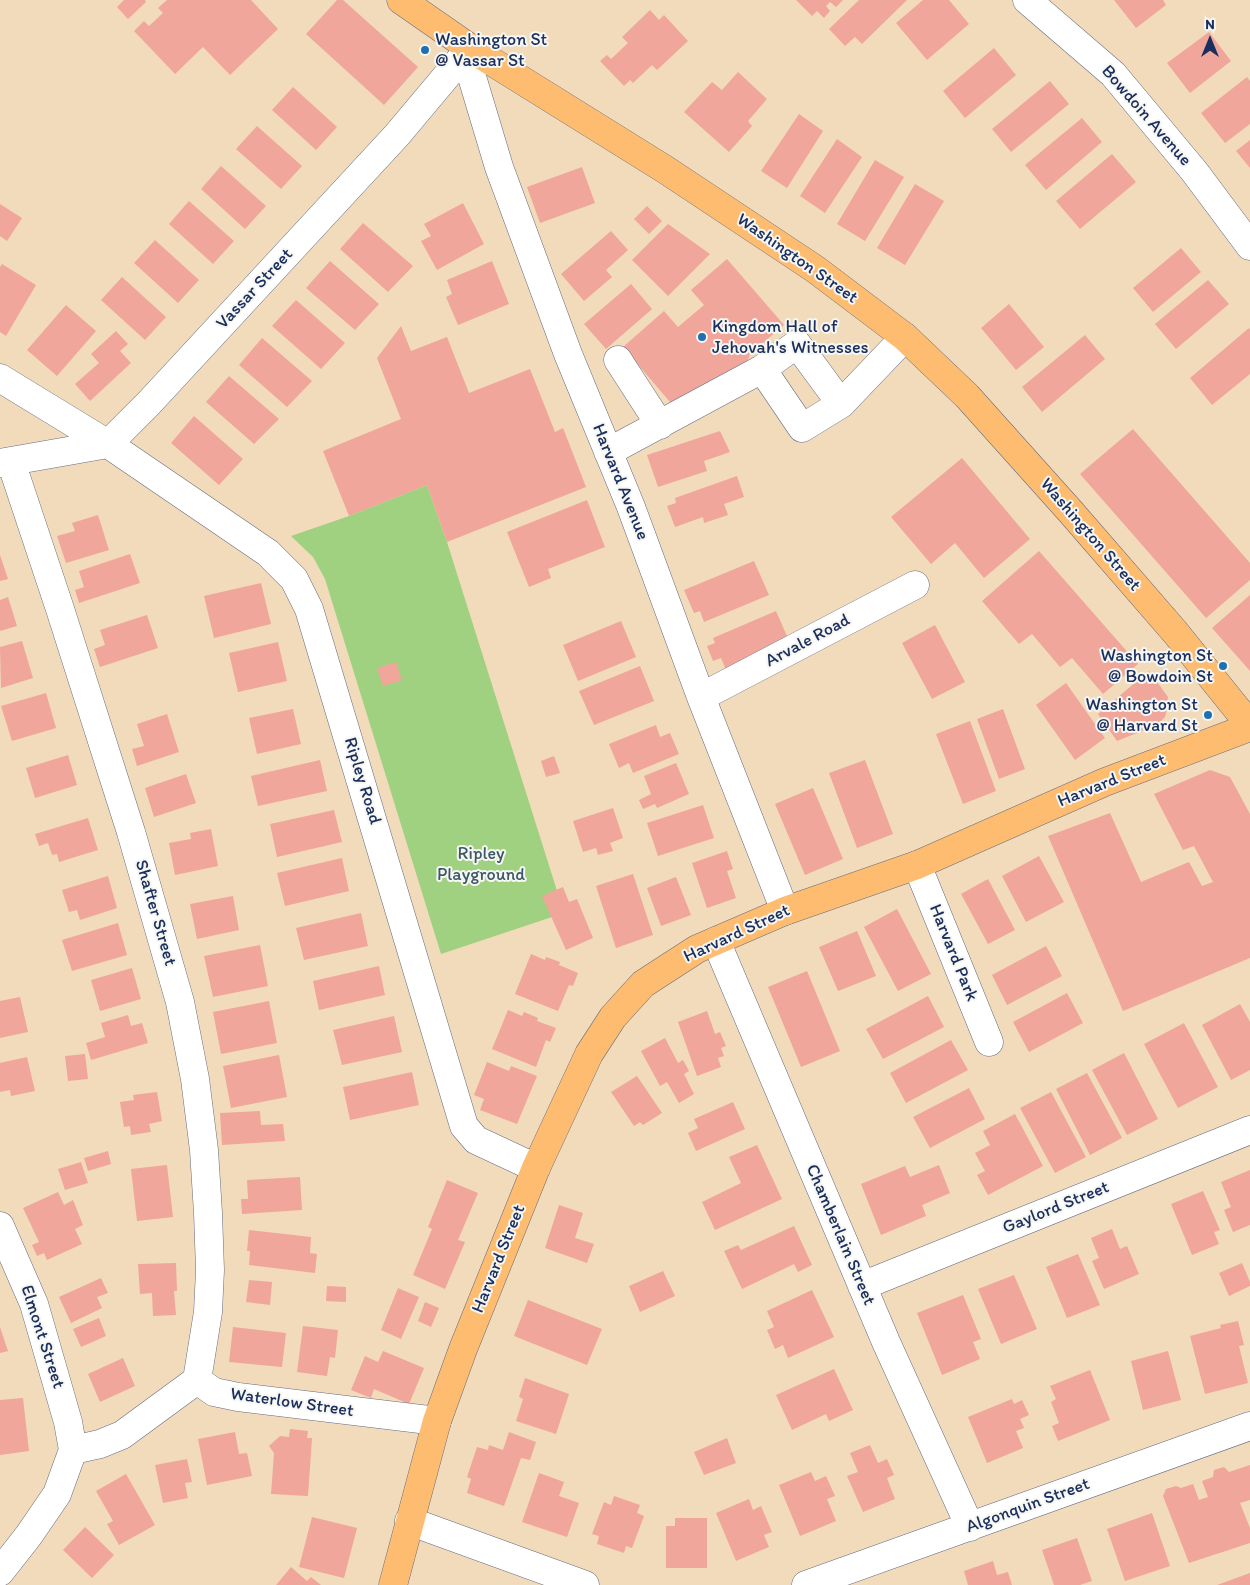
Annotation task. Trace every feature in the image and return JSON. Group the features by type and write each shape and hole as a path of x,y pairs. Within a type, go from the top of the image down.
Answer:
{"main road":[{"name":"Washington Street","path":"401,0 470,48 666,170 815,269 905,337 967,396 1057,496 1175,632 1250,726"},
{"name":"Harvard Street","path":"393,1585 437,1422 463,1349 536,1168 589,1054 613,1017 643,984 697,949 716,940 785,911 918,864 1105,782 1250,726"}],"street":[{"name":"Bowdoin Avenue","path":"1027,0 1113,74 1194,171 1250,246"},
{"name":"Vassar Street","path":"108,444 149,403 390,142 470,48"},
{"name":"Harvard Avenue","path":"470,48 472,78 499,167 568,354 631,507 701,697 785,911"},
{"path":"762,369 802,428 841,404 905,337"},
{"path":"608,452 762,369 797,344 841,404"},
{"path":"618,360 660,425"},
{"name":"Ripley Road","path":"0,378 108,444 268,553 294,578 312,618 464,1126 476,1140 536,1168"},
{"path":"6,463 108,444"},
{"name":"Shafter Street","path":"6,463 60,609 131,832 180,1002 195,1079 204,1150 208,1213 210,1270 208,1312 197,1380"},
{"name":"Arvale Road","path":"701,697 915,585"},
{"name":"Harvard Park","path":"918,864 989,1042"},
{"name":"Chamberlain Street","path":"716,940 862,1286 970,1527"},
{"name":"Gaylord Street","path":"862,1286 1250,1130"},
{"name":"Elmont Street","path":"0,1226 34,1304 68,1422 73,1450"},
{"path":"0,1572 29,1535 57,1494 73,1450 100,1444 122,1435 197,1380"},
{"name":"Waterlow Street","path":"197,1380 214,1392 238,1397 437,1422"},
{"name":"Algonquin Street","path":"806,1585 1250,1426"},
{"path":"409,1521 585,1585"}],"green space":[{"name":"Ripley Playground","path":"427,485 447,542 564,913 441,954 325,579 313,557 291,536 349,516"}],"building":[{"path":"124,0 145,0 146,2 128,19 117,7"},
{"path":"167,0 251,0 278,29 230,75 203,47 175,74 134,31 144,21 149,26 163,13 158,8"},
{"path":"337,0 343,0 418,67 384,105 306,34"},
{"path":"796,0 843,0 836,7 830,2 826,6 830,11 824,18 817,11 812,16"},
{"path":"859,0 907,0 862,44 855,37 845,46 829,29"},
{"path":"923,0 949,0 969,24 927,60 896,23"},
{"path":"1114,0 1163,0 1166,5 1136,28"},
{"path":"650,10 659,20 664,15 688,41 657,70 652,65 633,83 630,80 624,86 600,61 607,55 611,59 628,43 622,37"},
{"path":"1209,32 1231,61 1190,93 1167,63"},
{"path":"994,48 1016,75 965,118 943,91"},
{"path":"738,72 767,99 748,121 752,126 729,152 684,112 712,82 722,90"},
{"path":"1247,77 1250,81 1250,124 1225,143 1201,113"},
{"path":"1050,81 1069,104 1011,152 992,129"},
{"path":"293,87 337,127 316,150 272,110"},
{"path":"799,114 823,131 787,188 761,171"},
{"path":"1082,118 1102,142 1046,190 1025,165"},
{"path":"257,126 302,166 281,189 236,149"},
{"path":"837,139 862,157 825,213 800,196"},
{"path":"1250,140 1250,168 1236,151"},
{"path":"1112,154 1136,182 1080,229 1056,201"},
{"path":"875,160 904,177 865,241 837,224"},
{"path":"221,166 266,206 245,229 201,189"},
{"path":"582,167 595,203 540,223 527,187"},
{"path":"915,184 944,201 905,265 877,248"},
{"path":"189,201 234,241 213,264 169,224"},
{"path":"463,203 484,244 437,270 421,241 431,236 424,224"},
{"path":"0,204 22,218 7,241 0,236"},
{"path":"647,206 662,221 649,234 634,219"},
{"path":"363,223 413,266 388,292 340,249"},
{"path":"668,224 710,254 668,296 632,260"},
{"path":"611,231 628,250 606,270 612,277 584,301 561,274"},
{"path":"155,240 199,280 178,303 134,263"},
{"path":"1181,248 1201,272 1153,312 1133,288"},
{"name":"Kingdom Hall of Jehovah's Witnesses","path":"727,259 784,325 750,354 746,366 676,409 623,347 664,311 678,327 704,305 691,290"},
{"path":"330,261 379,304 355,330 306,288"},
{"path":"492,261 509,304 458,325 446,297 452,294 447,280"},
{"path":"2,264 36,285 6,336 0,332 0,267"},
{"path":"122,277 166,317 145,340 101,300"},
{"path":"1208,280 1229,304 1176,349 1155,324"},
{"path":"631,284 652,309 606,349 584,324"},
{"path":"296,300 345,343 321,369 272,326"},
{"path":"1009,304 1044,347 1016,370 981,328"},
{"path":"66,305 96,331 57,376 27,350"},
{"path":"401,326 411,351 447,337 469,393 530,369 555,432 563,428 586,487 447,542 427,485 349,516 323,451 401,419 377,358"},
{"path":"1249,328 1250,374 1212,405 1190,378"},
{"path":"116,331 128,344 120,351 131,363 90,401 75,384 99,363 91,354"},
{"path":"1085,335 1105,359 1042,412 1022,387"},
{"path":"262,338 312,381 287,407 239,365"},
{"path":"229,376 279,419 254,444 206,402"},
{"path":"194,416 243,459 219,485 171,443"},
{"path":"1133,429 1250,563 1250,580 1206,618 1080,474"},
{"path":"720,431 730,452 704,461 707,471 658,487 647,455"},
{"path":"962,458 1030,539 984,578 955,543 931,564 891,517"},
{"path":"737,476 744,497 724,504 728,515 704,523 703,517 675,527 667,506 676,503 675,498"},
{"path":"587,500 605,547 548,569 551,578 529,587 507,532"},
{"path":"98,515 109,550 66,563 57,536 75,531 72,523"},
{"path":"1039,551 1138,664 1103,694 1072,658 1060,667 1032,634 1019,644 982,601"},
{"path":"130,554 140,583 79,603 75,590 84,587 79,571"},
{"path":"0,555 8,579 0,581"},
{"path":"754,561 769,595 704,622 700,611 694,613 684,590"},
{"path":"261,583 271,624 214,638 204,596"},
{"path":"1250,595 1250,671 1212,628"},
{"path":"8,597 17,626 0,631 0,600"},
{"path":"776,611 790,643 726,670 721,658 713,661 707,646 715,643 713,638"},
{"path":"147,615 158,648 100,667 94,649 105,645 100,630"},
{"path":"621,621 636,657 578,681 563,645"},
{"path":"935,625 965,682 932,699 902,643"},
{"path":"22,641 33,678 1,688 0,647"},
{"path":"278,642 287,681 238,692 229,653"},
{"path":"396,662 402,680 383,686 377,668"},
{"path":"640,666 654,701 594,725 579,691"},
{"path":"1149,671 1168,697 1165,717 1157,725 1117,741 1098,714"},
{"path":"1066,683 1105,738 1075,760 1036,705"},
{"path":"46,693 56,728 12,741 1,706"},
{"path":"293,709 301,744 257,754 249,718"},
{"path":"1003,709 1025,769 999,779 977,719"},
{"path":"167,714 179,752 137,766 132,749 144,746 137,724"},
{"path":"970,721 996,791 963,804 936,734"},
{"path":"656,725 660,737 670,733 679,754 633,773 629,763 619,768 609,744"},
{"path":"68,755 77,785 35,798 26,768"},
{"path":"554,756 560,773 546,777 541,761"},
{"path":"320,760 327,791 258,806 251,776"},
{"path":"865,760 893,834 857,848 829,773"},
{"path":"676,763 689,794 657,808 655,804 643,809 639,800 651,794 644,776"},
{"path":"1210,770 1230,777 1250,814 1250,958 1123,1011 1048,836 1110,813 1141,882 1189,862 1202,886 1213,882 1194,846 1183,850 1154,794"},
{"path":"186,774 196,803 154,817 145,788"},
{"path":"813,788 843,859 805,875 775,804"},
{"path":"703,805 714,838 658,856 647,823"},
{"path":"613,808 623,838 610,843 613,851 598,855 596,848 583,852 573,821"},
{"path":"334,810 342,842 277,857 270,824"},
{"path":"88,818 98,850 59,862 57,854 52,855 48,843 39,846 35,834"},
{"path":"211,829 218,866 175,875 169,843 191,839 190,833"},
{"path":"727,851 733,869 727,871 736,898 707,908 692,863"},
{"path":"1039,856 1064,902 1026,922 1002,876"},
{"path":"342,858 349,891 285,906 277,873"},
{"path":"633,874 653,935 616,948 596,886"},
{"path":"108,876 117,908 80,920 77,910 69,912 62,890"},
{"path":"676,877 691,915 661,926 647,888"},
{"path":"988,879 1015,930 988,944 961,894"},
{"path":"563,887 569,902 577,899 593,938 566,950 542,896"},
{"path":"233,896 239,930 197,939 190,904"},
{"path":"897,909 931,974 898,991 864,927"},
{"path":"361,913 368,946 304,960 296,928"},
{"path":"118,923 127,955 72,971 62,940"},
{"path":"857,931 876,976 838,991 819,947"},
{"path":"260,945 268,986 213,997 204,956"},
{"path":"1046,946 1062,976 1007,1005 992,975"},
{"path":"531,954 545,960 546,957 560,962 559,965 578,973 573,986 569,985 558,1011 515,994"},
{"path":"379,966 385,995 319,1010 313,981"},
{"path":"132,968 141,999 100,1011 91,980"},
{"path":"807,971 840,1051 801,1067 768,987"},
{"path":"1067,993 1083,1023 1029,1052 1013,1022"},
{"path":"928,996 944,1027 883,1059 866,1029"},
{"path":"20,997 28,1032 0,1038 0,1001"},
{"path":"269,1001 277,1043 221,1054 213,1012"},
{"path":"1240,1004 1250,1022 1250,1070 1231,1080 1202,1025"},
{"path":"508,1010 522,1016 524,1012 538,1018 537,1021 556,1028 550,1042 546,1040 536,1067 492,1049"},
{"path":"707,1011 715,1034 720,1032 726,1046 721,1048 724,1056 718,1058 721,1067 697,1076 678,1022"},
{"path":"128,1015 131,1026 142,1023 148,1043 91,1060 86,1043 105,1037 101,1023"},
{"path":"394,1016 402,1052 342,1065 333,1030"},
{"path":"1184,1023 1218,1087 1178,1108 1144,1044"},
{"path":"665,1038 678,1063 683,1060 689,1071 684,1074 694,1094 679,1103 667,1082 660,1086 641,1051"},
{"path":"951,1040 968,1070 906,1103 890,1073"},
{"path":"1124,1053 1158,1119 1127,1135 1092,1070"},
{"path":"85,1054 88,1079 68,1081 65,1056"},
{"path":"279,1055 287,1097 231,1108 223,1066"},
{"path":"27,1057 35,1091 11,1096 10,1090 0,1092 0,1063"},
{"path":"487,1062 509,1071 511,1066 537,1076 517,1124 480,1110 484,1099 474,1095"},
{"path":"412,1072 419,1105 350,1120 343,1087"},
{"path":"1087,1073 1122,1138 1090,1155 1056,1089"},
{"path":"637,1076 662,1113 643,1125 640,1122 634,1126 611,1092"},
{"path":"969,1088 985,1119 930,1148 913,1117"},
{"path":"157,1092 162,1121 149,1124 151,1132 131,1135 130,1126 124,1127 120,1102 134,1100 133,1095"},
{"path":"1051,1092 1086,1157 1055,1173 1020,1108"},
{"path":"733,1102 745,1129 696,1151 688,1133 698,1128 694,1119"},
{"path":"260,1111 261,1125 283,1124 285,1141 222,1145 220,1113"},
{"path":"1015,1114 1043,1166 988,1195 977,1175 985,1171 975,1153 990,1145 983,1131"},
{"path":"757,1145 782,1199 715,1230 702,1202 741,1183 729,1157"},
{"path":"108,1151 111,1164 88,1171 84,1158"},
{"path":"81,1162 88,1183 65,1190 58,1169"},
{"path":"167,1165 173,1217 137,1221 131,1169"},
{"path":"939,1165 950,1193 922,1205 926,1216 881,1235 861,1184 905,1166 910,1177"},
{"path":"1250,1170 1250,1225 1233,1232 1224,1210 1231,1207 1221,1182"},
{"path":"300,1177 302,1210 242,1214 241,1199 248,1199 247,1180"},
{"path":"447,1180 478,1193 458,1240 465,1242 445,1289 413,1275 432,1229 428,1227"},
{"path":"1203,1191 1220,1230 1214,1232 1219,1244 1192,1255 1171,1204"},
{"path":"58,1192 64,1205 73,1200 83,1225 75,1229 82,1244 47,1260 44,1253 37,1256 32,1245 39,1242 23,1208"},
{"path":"559,1205 583,1213 575,1238 594,1244 587,1263 545,1248"},
{"path":"794,1226 812,1265 798,1272 794,1264 742,1289 724,1251 738,1245 741,1250"},
{"path":"1112,1229 1120,1249 1127,1246 1139,1274 1104,1289 1092,1261 1099,1258 1091,1238"},
{"path":"249,1230 311,1237 310,1253 317,1254 315,1273 249,1265 250,1251 247,1251"},
{"path":"1078,1254 1100,1305 1067,1318 1046,1267"},
{"path":"176,1263 177,1291 174,1291 176,1315 153,1316 152,1293 140,1294 138,1264"},
{"path":"1242,1263 1250,1286 1229,1296 1219,1273"},
{"path":"663,1271 675,1296 640,1312 629,1286"},
{"path":"1014,1275 1037,1329 1001,1344 978,1289"},
{"path":"101,1278 108,1293 97,1297 102,1308 71,1323 59,1297"},
{"path":"249,1280 272,1282 270,1305 246,1302"},
{"path":"327,1286 346,1287 346,1302 326,1301"},
{"path":"398,1288 419,1297 401,1339 381,1330"},
{"path":"812,1290 834,1337 788,1358 783,1345 775,1349 767,1330 774,1327 767,1311"},
{"path":"963,1295 981,1339 973,1342 980,1359 942,1375 917,1313"},
{"path":"528,1300 602,1329 587,1365 514,1336"},
{"path":"425,1302 439,1308 431,1327 418,1321"},
{"path":"99,1318 106,1336 81,1347 73,1329"},
{"path":"1238,1321 1244,1345 1239,1346 1248,1383 1205,1394 1190,1336 1221,1328 1220,1325"},
{"path":"303,1326 338,1330 335,1358 330,1357 327,1376 297,1372"},
{"path":"0,1327 8,1351 0,1353"},
{"path":"233,1327 286,1333 282,1367 229,1362"},
{"path":"383,1351 424,1368 409,1404 374,1389 371,1398 351,1390 365,1356 378,1362"},
{"path":"1168,1351 1181,1400 1143,1410 1131,1361"},
{"path":"123,1358 135,1386 100,1402 88,1374"},
{"path":"834,1369 853,1410 829,1421 826,1414 792,1430 776,1395"},
{"path":"1090,1370 1110,1420 1058,1441 1052,1426 1059,1423 1051,1402 1056,1399 1050,1386"},
{"path":"525,1378 569,1394 556,1434 516,1421 523,1399 519,1397"},
{"path":"23,1398 29,1451 0,1455 0,1400"},
{"path":"1012,1399 1014,1404 1022,1400 1029,1415 1020,1419 1024,1428 1016,1431 1023,1448 987,1463 968,1417"},
{"path":"290,1429 308,1431 307,1438 312,1438 308,1496 271,1494 274,1453 269,1446 280,1436 289,1437"},
{"path":"235,1432 239,1454 247,1453 252,1476 207,1485 198,1439"},
{"path":"509,1432 536,1442 530,1460 521,1458 504,1506 467,1493 471,1479 467,1477 477,1447 488,1450 489,1445 503,1450"},
{"path":"727,1438 736,1463 704,1475 694,1452"},
{"path":"870,1445 878,1463 887,1459 894,1475 887,1478 895,1499 863,1512 847,1476 858,1472 850,1453"},
{"path":"187,1459 192,1482 185,1483 188,1498 163,1503 155,1465"},
{"path":"1250,1465 1250,1500 1240,1503 1250,1528 1250,1543 1189,1563 1163,1496 1166,1489 1176,1486 1181,1488 1193,1484 1199,1500 1208,1497 1202,1481 1213,1477 1214,1470 1224,1467 1229,1472"},
{"path":"811,1472 815,1481 826,1476 835,1496 827,1499 836,1521 800,1536 779,1485"},
{"path":"539,1473 564,1482 559,1496 579,1503 567,1537 522,1522"},
{"path":"126,1474 155,1525 119,1545 107,1524 113,1521 96,1491"},
{"path":"614,1496 640,1505 637,1513 644,1516 632,1548 626,1546 624,1553 597,1544 599,1536 592,1534 604,1502 611,1505"},
{"path":"749,1499 753,1510 761,1506 772,1532 764,1535 769,1547 736,1561 716,1513"},
{"path":"1152,1513 1170,1566 1125,1581 1107,1529"},
{"path":"312,1517 357,1528 344,1578 299,1567"},
{"path":"675,1518 707,1518 707,1568 666,1568 666,1526 675,1526"},
{"path":"85,1527 114,1555 92,1578 63,1550"},
{"path":"1077,1538 1092,1581 1080,1585 1054,1585 1042,1550"},
{"path":"993,1561 997,1575 1008,1572 1012,1585 968,1585 964,1571"},
{"path":"291,1567 307,1581 311,1577 321,1585 276,1585"},
{"path":"1250,1573 1250,1585 1217,1585"}],"place":[{"name":"Washington St @ Vassar St","path":"425,50"},
{"name":"Kingdom Hall of Jehovah's Witnesses","path":"702,337"},
{"name":"Washington St @ Bowdoin St","path":"1223,666"},
{"name":"Washington St @ Harvard St","path":"1208,715"}]}
